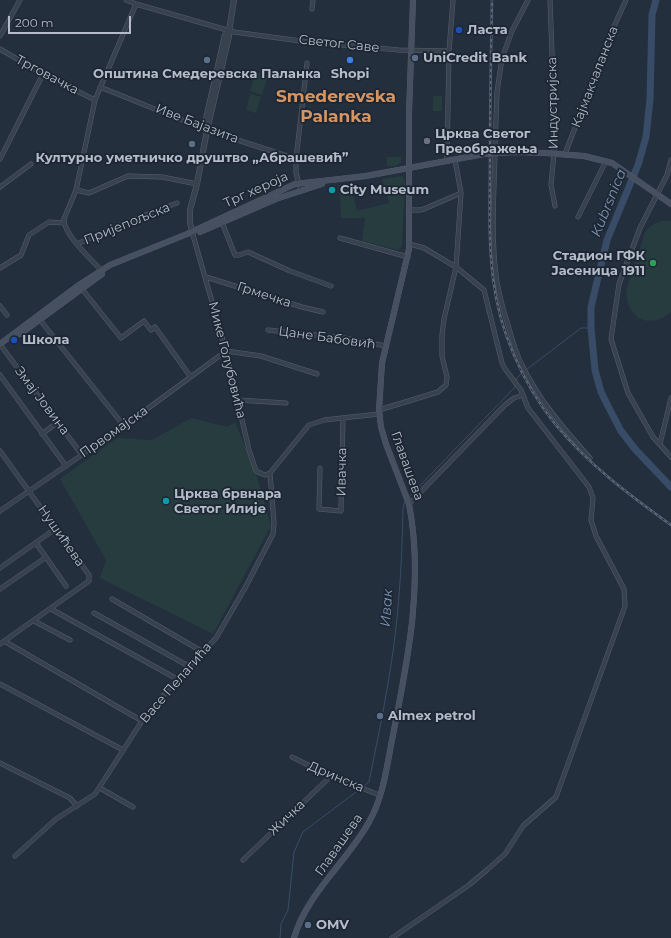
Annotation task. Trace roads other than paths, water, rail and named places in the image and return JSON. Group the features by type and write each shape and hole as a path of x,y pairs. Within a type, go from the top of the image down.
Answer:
{"main road":[{"name":"Главашева","path":"294,938 299,923 309,905 368,824 380,795 396,718 414,612 415,558 413,528 409,503 386,444 379,412 381,374 386,346 410,244 409,169 413,0"},
{"name":"Трг хероја","path":"193,233 286,188 298,184 366,176 494,153 554,153 606,161 620,167 671,204"},
{"name":"Трг хероја","path":"221,220 331,180"},
{"path":"1,347 101,270 116,262 193,233"},
{"path":"1,347 112,268 193,233"}],"street":[{"path":"0,36 20,0"},
{"name":"Светог Саве","path":"126,0 229,31 308,42 411,51 450,51"},
{"path":"193,233 190,223 190,215 207,130 229,36 234,0"},
{"path":"312,9 313,0"},
{"path":"447,161 453,0"},
{"path":"494,146 497,92 502,58 512,31 528,0"},
{"name":"Индустријска","path":"550,0 554,107 554,153 551,185 555,206"},
{"name":"Кајмакчаланска","path":"565,154 611,33 626,0"},
{"path":"101,270 77,244 66,228 64,219 76,190 95,100 136,4"},
{"name":"Трговачка","path":"0,49 43,74 95,100"},
{"path":"302,191 298,184 296,159 307,63"},
{"path":"0,159 43,74"},
{"name":"Иве Бајазита","path":"100,88 207,130 296,159"},
{"path":"494,153 494,254 496,276 505,316 520,361 528,378 559,424 590,458"},
{"path":"270,473 309,425 324,420 379,412 438,392 446,385 442,356 442,335 444,319 456,267 461,193 455,160"},
{"path":"671,160 667,174 640,228 619,284 611,339 628,393 653,437 671,457"},
{"path":"578,217 606,161"},
{"path":"0,187 31,164"},
{"path":"76,190 89,193 128,176 162,177 197,184"},
{"path":"409,210 424,209 461,193"},
{"name":"Пријепољска","path":"77,244 127,222 177,203"},
{"path":"221,220 235,255 248,252 290,271 331,286"},
{"path":"0,268 21,255 29,235 49,222 64,223"},
{"name":"Мике Голубовића","path":"193,233 226,351 249,450 256,471 266,475 270,473"},
{"path":"340,238 408,257"},
{"path":"392,938 469,885 488,869 505,854 523,826 556,797 625,606 624,589 596,536 591,520 593,498 589,487 528,408 518,385 502,363 484,290 456,267 424,248 410,244"},
{"name":"Грмечка","path":"206,277 302,307 323,312"},
{"path":"82,289 121,338 144,321 151,330 155,327 190,376"},
{"path":"0,306 7,315"},
{"path":"40,320 124,426"},
{"name":"Цане Бабовић","path":"268,330 344,338 386,346"},
{"name":"Змај Јовина","path":"1,347 82,454"},
{"path":"226,351 261,356 317,374"},
{"name":"Првомајска","path":"0,511 124,426 226,351"},
{"name":"Змај Јовина","path":"0,375 66,466"},
{"path":"409,503 505,405 514,398 523,395"},
{"path":"660,444 671,398"},
{"path":"237,400 286,403"},
{"name":"Ивачка","path":"320,468 319,509 341,511 342,418"},
{"path":"42,434 58,422"},
{"name":"Нушићева","path":"0,451 30,491 55,529 90,575 89,581 51,609"},
{"name":"Васе Пелагића","path":"15,856 56,819 95,794 142,721 216,638 245,588 273,534 274,523 270,473"},
{"path":"0,568 55,529"},
{"path":"36,543 45,558 66,586"},
{"path":"0,589 45,558"},
{"path":"112,599 204,652"},
{"path":"142,721 2,642 51,609 177,680"},
{"path":"94,613 190,667"},
{"path":"34,621 70,640"},
{"path":"0,684 123,750"},
{"name":"Дринска","path":"292,757 331,776 380,795"},
{"path":"0,763 70,798 77,806"},
{"name":"Жичка","path":"243,860 331,776"},
{"path":"100,788 133,807"}],"waterway":[{"name":"Kubrsnica","path":"656,0 652,15 650,99 646,137 638,165 607,240 591,307 591,328 595,370 601,392 609,408 621,431 635,449 671,487"},
{"name":"Ивак","path":"526,370 581,328 591,328"},
{"name":"Ивак","path":"515,381 523,371"},
{"name":"Ивак","path":"409,497 515,387 514,384"},
{"name":"Ивак","path":"362,787 369,782 391,667 399,599 403,508 405,501"},
{"name":"Ивак","path":"280,938 281,924 288,910 294,852 303,832 360,789"}],"railway":[{"path":"492,0 490,249 496,298 507,336 522,373 532,391 543,408 568,439 595,466 671,525"}],"place":[{"name":"Ласта","path":"459,30"},
{"name":"UniCredit Bank","path":"415,58"},
{"name":"Општина Смедеревска Паланка","path":"207,60"},
{"name":"Shopi","path":"350,60"},
{"name":"Црква Светог Преображења","path":"427,141"},
{"name":"Културно уметничко друштво „Абрашевић”","path":"192,144"},
{"name":"City Museum","path":"332,190"},
{"name":"Стадион ГФК Јасеница 1911","path":"653,263"},
{"name":"Школа","path":"14,340"},
{"name":"Црква брвнара Светог Илије","path":"166,501"},
{"name":"Almex petrol","path":"380,716"},
{"name":"OMV","path":"308,925"}],"district":[{"name":"Smederevska Palanka","path":"336,107"}]}
